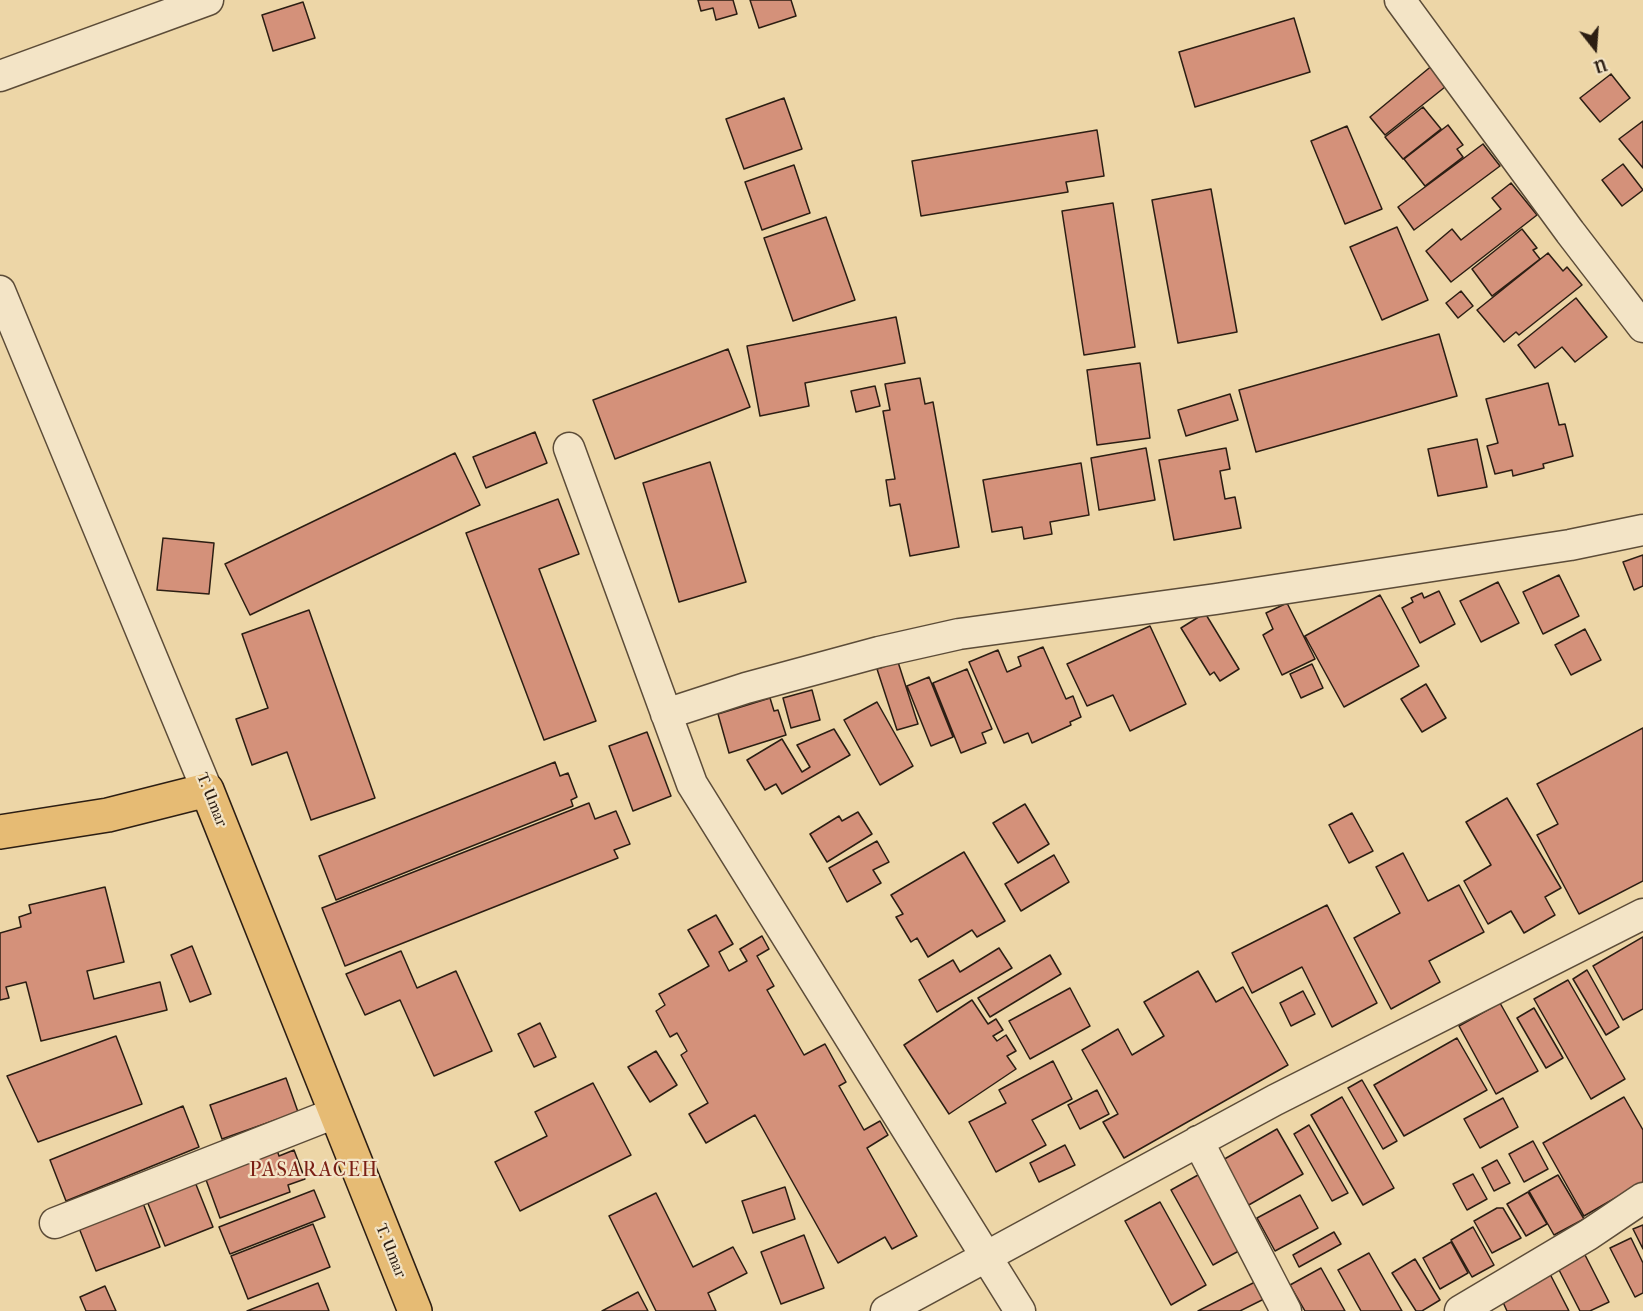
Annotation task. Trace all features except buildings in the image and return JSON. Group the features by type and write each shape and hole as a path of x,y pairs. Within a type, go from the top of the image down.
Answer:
{"main road":[{"path":"0,832 108,815 207,790"},
{"name":"T. Umar","path":"207,790 415,1311"}],"street":[{"path":"0,76 208,0"},
{"path":"1400,0 1570,232 1643,327"},
{"name":"T. Umar","path":"0,291 207,790"},
{"path":"569,448 688,775 699,797 1020,1311"},
{"path":"666,714 746,688 879,652 959,634 1240,596 1570,545 1643,530"},
{"path":"886,1311 1275,1100 1643,915"},
{"path":"56,1223 335,1113"},
{"path":"1198,1141 1286,1311"},
{"path":"1460,1311 1588,1235 1643,1198"}],"district":[{"name":"PASARACEH","path":"314,1171"}]}
